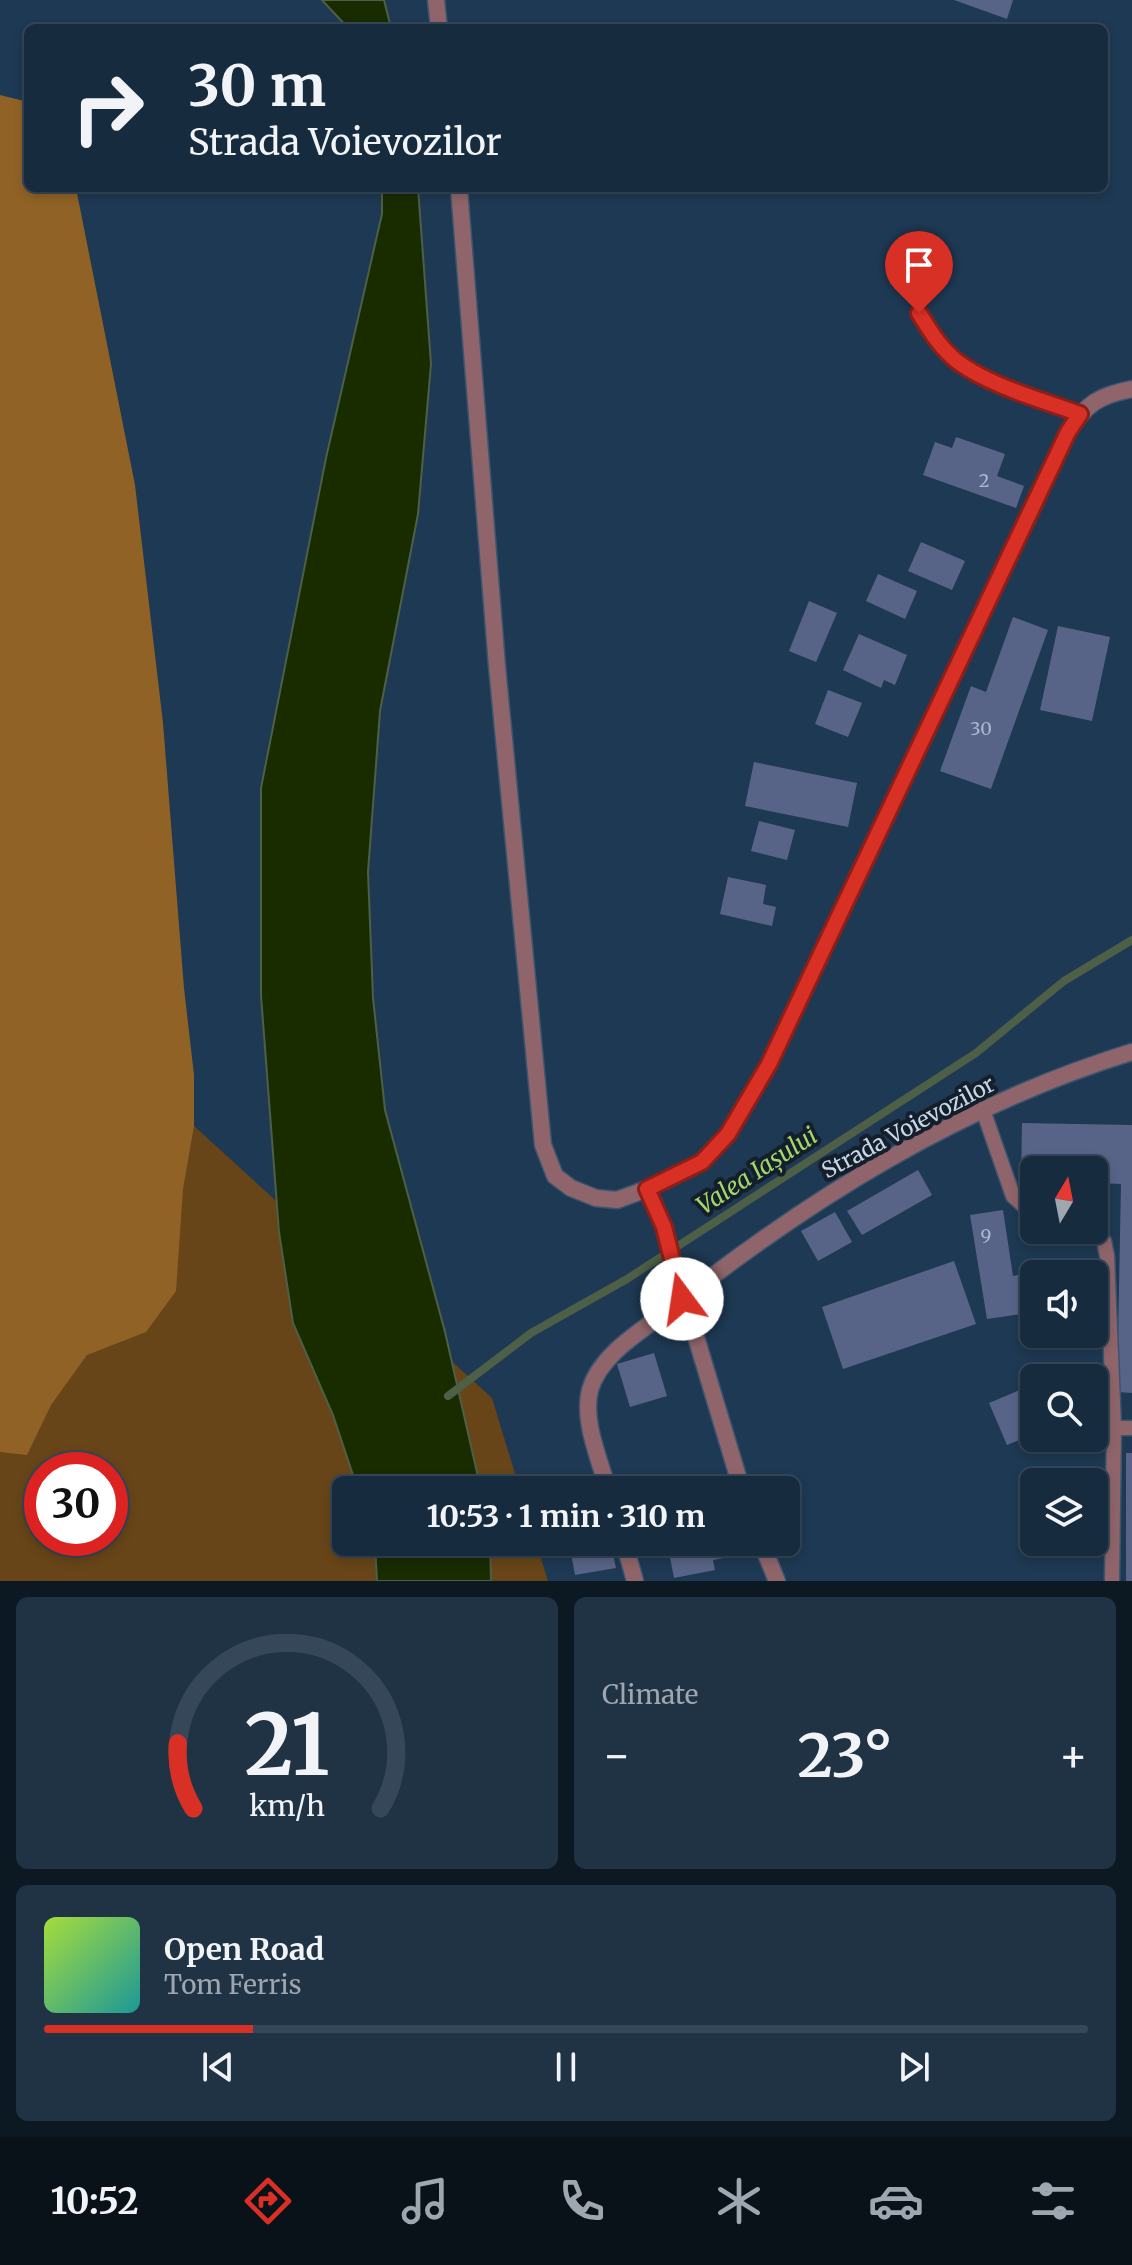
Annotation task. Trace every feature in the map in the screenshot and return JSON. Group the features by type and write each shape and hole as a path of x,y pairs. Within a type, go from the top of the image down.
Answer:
{"street":[{"path":"436,0 439,24"},
{"path":"459,192 499,682 543,1145 555,1176 571,1188 596,1198 617,1200 647,1189 702,1162 728,1134 769,1064 1068,432 1094,401 1132,389"},
{"name":"Strada Voievozilor","path":"604,1476 590,1425 590,1389 600,1369 613,1355 682,1299 813,1204 886,1159 1032,1086 1132,1052"},
{"path":"647,1189 664,1227 682,1299 738,1476"},
{"path":"628,1556 635,1581"},
{"path":"767,1556 777,1581"}],"lane":[{"path":"919,313 941,347 959,363 987,378 1080,414"},
{"path":"983,1110 1013,1196 1020,1204"},
{"path":"1105,1244 1114,1428 1112,1581"},
{"path":"1114,1428 1132,1428"}],"shaded area":[{"path":"322,0 384,0 390,24 344,24"},
{"path":"0,95 24,101 24,192 77,192 135,485 163,723 194,1075 194,1126 183,1189 176,1291 146,1332 87,1355 51,1405 28,1452 24,1455 0,1452"},
{"path":"382,192 418,192 431,364 418,514 380,711 368,872 373,998 385,1110 445,1332 478,1476 353,1476 333,1415 293,1323 279,1232 261,995 261,788 326,458 382,214"},
{"path":"194,1126 492,1398 516,1476 332,1476 332,1556 540,1556 548,1581 0,1581 0,1142"},
{"path":"376,1556 490,1556 491,1581 377,1581"}],"building":[{"path":"954,0 1013,0 1007,19"},
{"path":"956,437 1005,454 997,476 1024,486 1016,508 923,475 935,442 952,448"},
{"path":"921,542 965,561 952,590 908,571"},
{"path":"878,574 917,591 905,619 866,601"},
{"path":"809,601 837,613 816,662 789,651"},
{"path":"1013,617 1048,630 991,789 940,771 971,686 986,692"},
{"path":"1058,626 1110,637 1092,721 1040,710"},
{"path":"859,634 907,655 895,685 884,680 881,688 843,670"},
{"path":"828,690 862,703 848,737 815,724"},
{"path":"754,762 857,783 848,827 745,806"},
{"path":"759,821 795,830 787,860 751,851"},
{"path":"728,877 766,885 763,904 776,907 772,926 720,914"},
{"path":"1022,1123 1132,1125 1132,1393 1117,1392 1121,1184 1108,1184 1108,1156 1021,1156"},
{"path":"918,1170 932,1195 862,1235 847,1211"},
{"path":"1003,1210 1013,1276 1020,1274 1020,1314 987,1319 970,1215"},
{"path":"835,1212 852,1242 818,1261 801,1231"},
{"path":"954,1261 976,1324 843,1369 822,1307"},
{"path":"654,1353 667,1396 630,1407 617,1364"},
{"path":"1020,1390 1020,1440 1007,1445 989,1403"},
{"path":"1126,1453 1132,1453 1132,1581 1126,1581"},
{"path":"572,1556 613,1556 616,1568 575,1575"},
{"path":"670,1556 733,1556 713,1560 715,1570 674,1578"}],"waterway":[{"name":"Valea Iașului","path":"448,1396 531,1333 627,1279 976,1053 1064,981 1132,940"}],"route":[{"path":"682,1299 664,1227 647,1189 673,1179 702,1162 728,1134 769,1064 1068,432 1080,414 987,378 959,363 941,347 919,313"}]}
